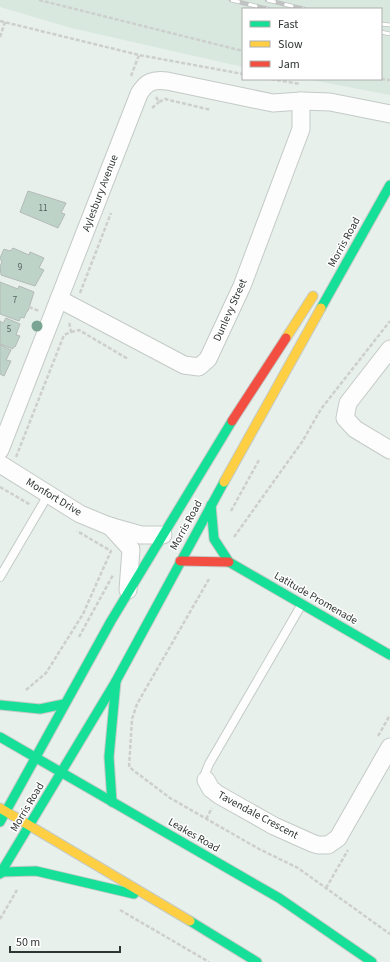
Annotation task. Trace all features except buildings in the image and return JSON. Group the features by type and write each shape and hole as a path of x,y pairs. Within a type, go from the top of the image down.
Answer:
{"main road":[{"name":"Morris Road","path":"342,251 390,178"},
{"name":"Morris Road","path":"1,873 116,681 210,505 390,185"},
{"name":"Morris Road","path":"0,822 3,810 128,590 163,535 237,411 320,284"},
{"name":"Latitude Promenade","path":"210,505 214,540 229,562 390,655"},
{"name":"Latitude Promenade","path":"180,561 229,562"},
{"path":"112,802 108,780 116,681"},
{"path":"0,705 35,710 50,710 64,704"},
{"name":"Leakes Road","path":"0,737 279,898 372,962"},
{"path":"3,810 257,962"},
{"path":"1,873 36,871 154,899"}],"street":[{"name":"Aylesbury Avenue","path":"0,450 67,303 136,102 144,86 150,81 157,80 273,103 301,101"},
{"path":"301,101 330,102 390,114"},
{"name":"Dunlevy Street","path":"67,303 184,365 199,367 208,359 242,286 302,129 301,101"},
{"path":"390,348 348,403 345,418 355,429 390,450"},
{"name":"Monfort Drive","path":"8,462 48,495 80,514 109,526 141,535 163,535"},
{"name":"Monfort Drive","path":"109,526 131,549 128,590"},
{"name":"Tavendale Crescent","path":"206,780 211,789 219,795 274,826 318,846 328,844 334,841 341,833 382,744"}],"lane":[{"path":"0,577 48,495"},
{"name":"Tavendale Crescent","path":"206,780 205,774 209,764 302,603"}],"path":[{"path":"39,0 242,51"},
{"path":"0,21 140,55 242,74"},
{"path":"0,37 5,22"},
{"path":"150,113 153,105 159,102"},
{"path":"71,332 67,303 114,207"},
{"path":"29,307 40,311"},
{"path":"230,542 302,442 321,409 390,321"},
{"path":"8,462 64,335 79,330 128,359"},
{"path":"0,487 39,510"},
{"path":"22,693 46,673 83,614 111,551 72,528"},
{"path":"211,576 136,704 132,719 129,767 158,790 206,819 259,849 298,868 390,934"},
{"path":"382,744 390,715"},
{"path":"206,819 219,795"},
{"path":"0,919 19,886"},
{"path":"118,909 210,962"}],"shaded area":[{"path":"0,0 390,0 390,95 311,80 382,80 382,8 242,8 242,67 71,28 0,7"}],"railway":[{"path":"231,0 264,8"},
{"path":"267,0 300,8"},
{"path":"382,24 390,25"},
{"path":"382,32 390,34"}],"traffic: fast":[{"path":"321,308 390,185"},
{"path":"0,822 111,621 232,421"},
{"path":"0,874 116,681 224,482"},
{"path":"211,505 214,539 229,562 390,655"},
{"path":"112,802 109,757 116,681"},
{"path":"0,705 40,709 64,704"},
{"path":"0,737 279,898 372,962"},
{"path":"1,872 36,871 134,894"},
{"path":"190,921 257,962"}],"traffic: slow":[{"path":"286,338 313,296"},
{"path":"224,482 321,308"},
{"path":"0,808 190,921"}],"traffic: jam":[{"path":"232,421 286,338"},
{"path":"180,561 229,562"}]}
